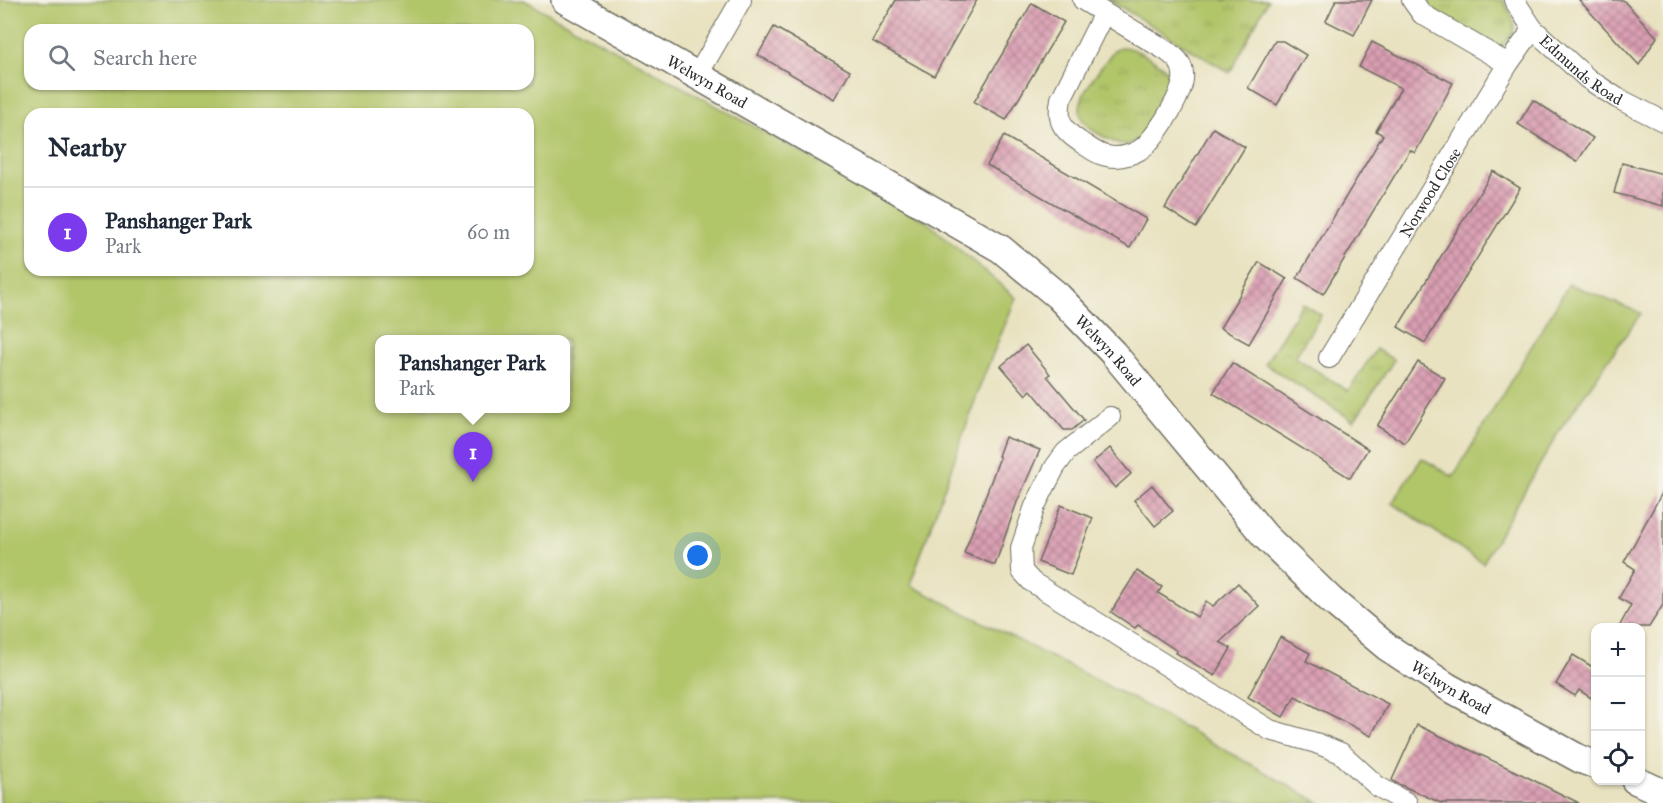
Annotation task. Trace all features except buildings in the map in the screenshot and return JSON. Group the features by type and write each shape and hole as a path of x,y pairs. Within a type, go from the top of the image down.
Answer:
{"main road":[{"name":"Welwyn Road","path":"565,0 1001,249 1058,296 1113,353 1265,536 1331,600 1387,647 1448,687 1591,763"},
{"path":"1645,785 1663,793"}],"street":[{"path":"697,76 741,0"},
{"path":"1083,0 1167,51 1179,61 1183,72 1183,85 1176,102 1145,145 1122,157 1106,156 1067,133 1061,122 1059,110 1061,99 1104,13"},
{"path":"1412,0 1422,14 1508,64"},
{"name":"Edmunds Road","path":"1514,0 1533,29 1588,79 1617,99 1663,122"},
{"name":"Norwood Close","path":"1329,358 1508,64 1533,29"},
{"path":"1110,417 1066,452 1055,467 1035,506 1022,548 1022,571 1032,582 1270,730 1316,743 1341,753 1377,786 1407,803"}],"green space":[{"path":"0,0 524,0 926,221 1016,298 983,378 910,585 1139,702 1320,803 0,803"},
{"path":"1109,0 1268,0 1230,73"},
{"path":"1424,0 1503,0 1513,21 1513,31 1498,49 1426,6"},
{"path":"1120,47 1132,49 1153,60 1165,69 1171,82 1139,138 1128,145 1114,142 1094,131 1084,123 1080,113 1085,91 1114,50"},
{"path":"1569,284 1641,313 1561,428 1483,563 1392,503 1422,458 1453,477"},
{"path":"1302,303 1321,315 1295,357 1348,391 1376,349 1394,360 1354,421 1265,364"}],"place":[{"name":"Panshanger Park","path":"473,482"}]}
